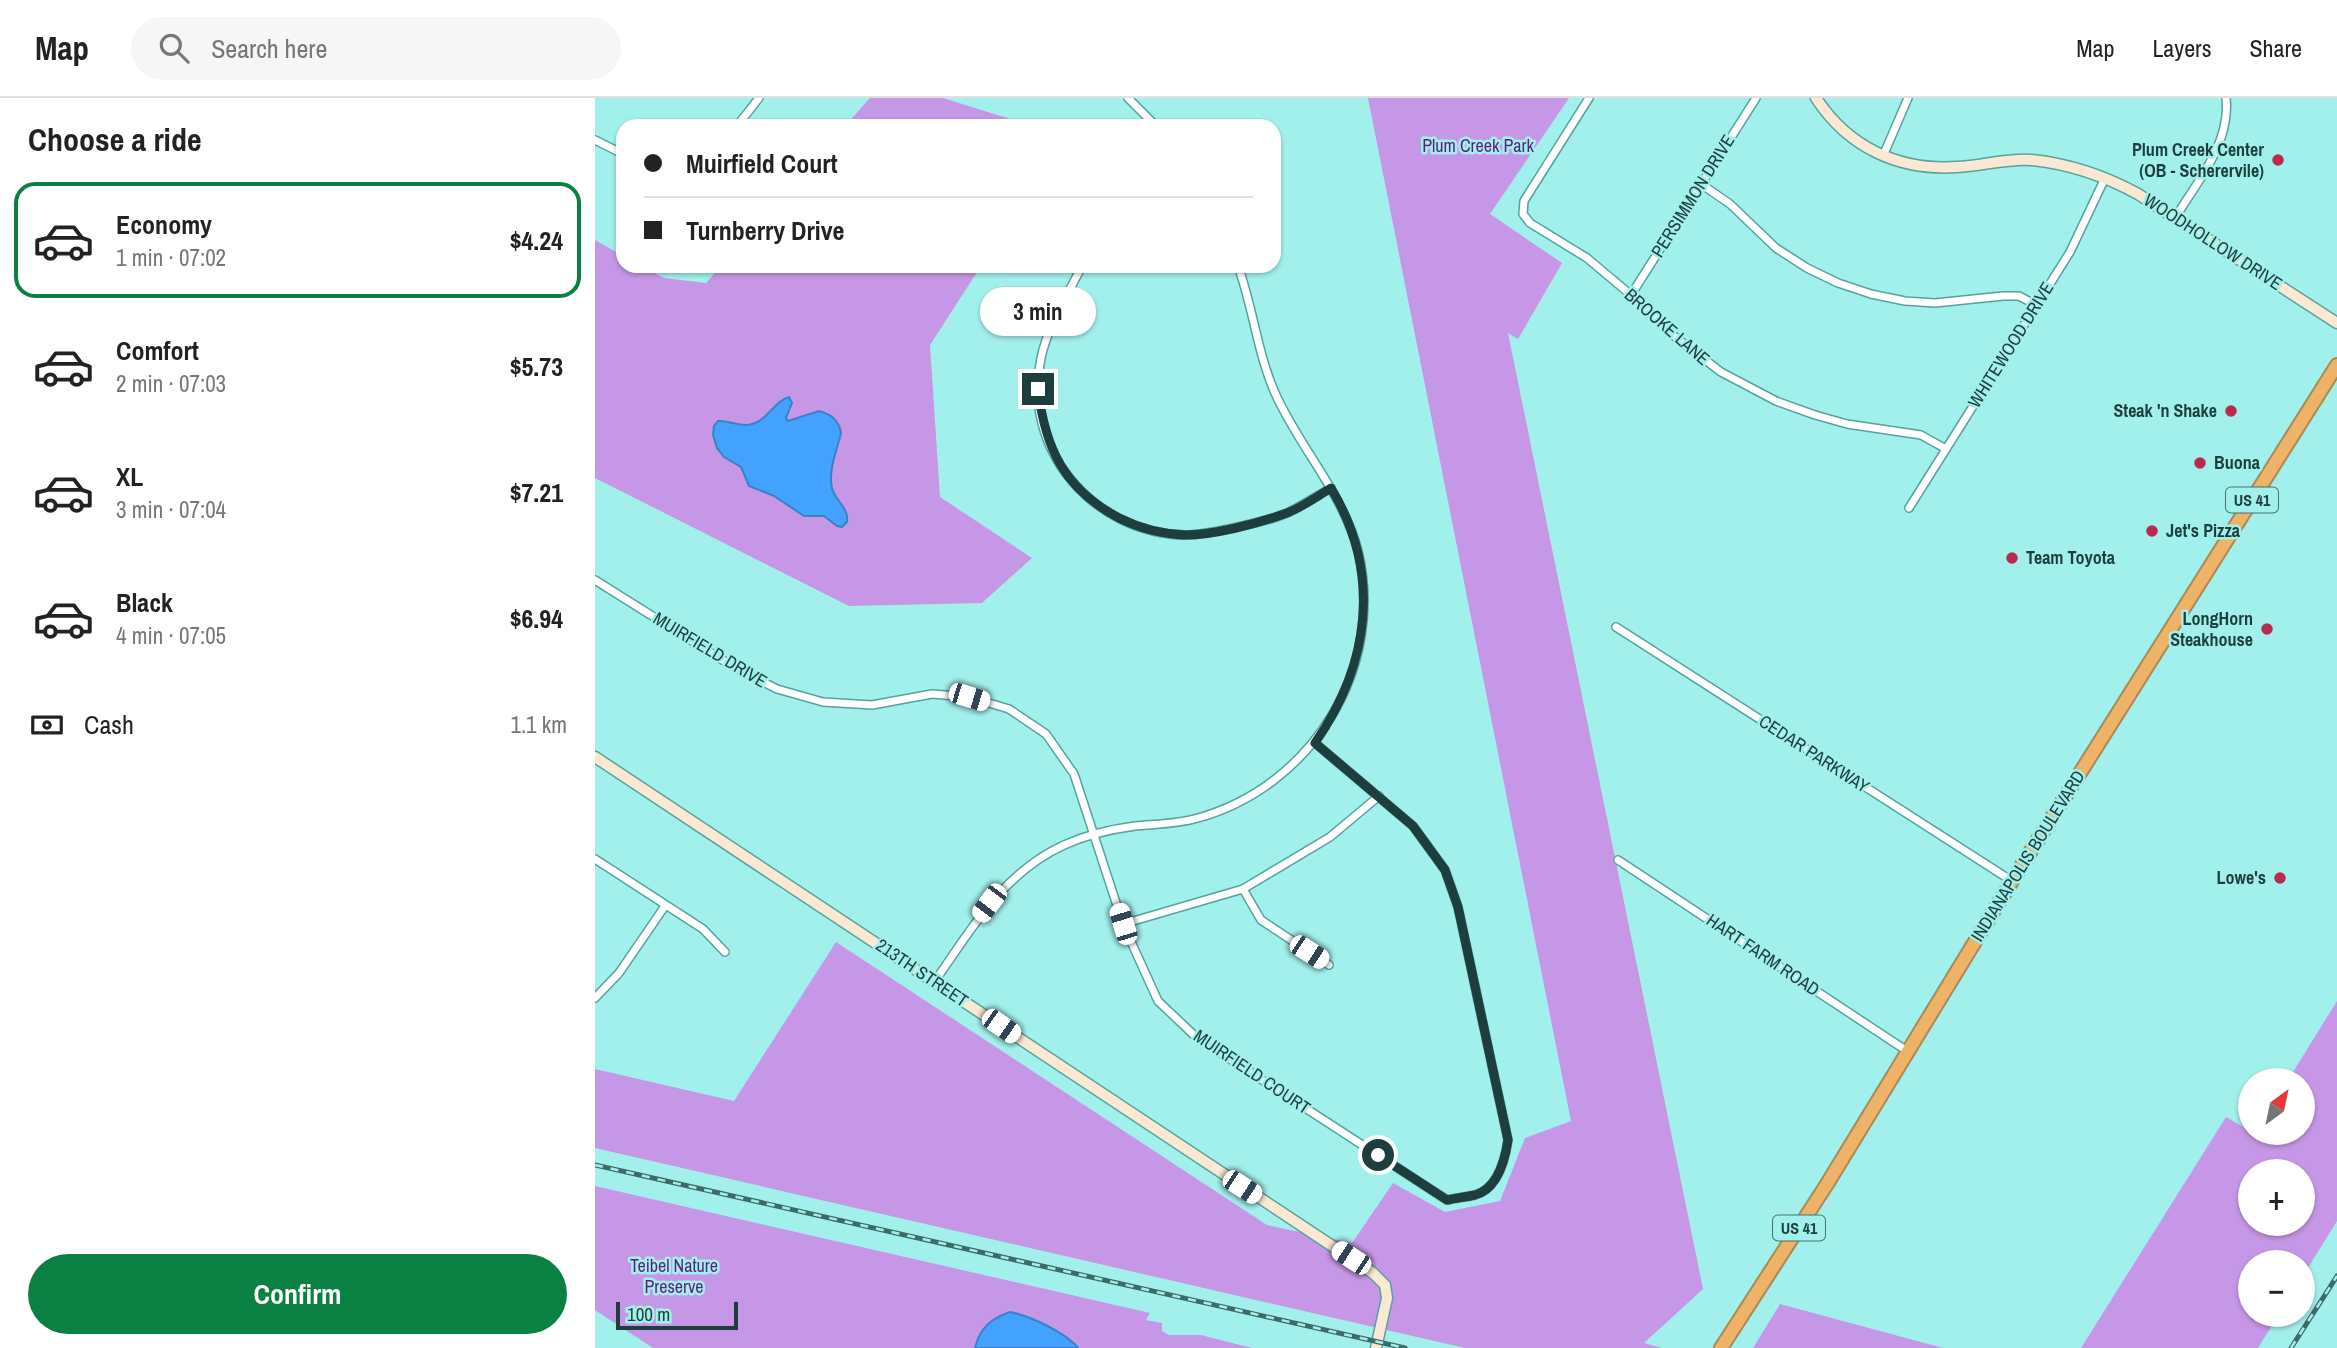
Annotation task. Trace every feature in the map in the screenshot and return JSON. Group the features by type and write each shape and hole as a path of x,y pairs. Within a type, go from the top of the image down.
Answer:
{"highway":[{"name":"INDIANAPOLIS BOULEVARD","path":"1721,1348 1827,1184 2012,881 2337,365"}],"street":[{"path":"742,119 759,98"},
{"path":"1128,98 1149,119"},
{"name":"BROOKE LANE","path":"1589,98 1524,201 1523,214 1530,223 1587,258 1693,352 1753,390 1847,424 1921,435 1946,449"},
{"name":"PERSIMMON DRIVE","path":"1631,295 1756,98"},
{"name":"WOODHOLLOW DRIVE","path":"1816,98 1835,125 1866,148 1916,166 1956,167 2030,160 2074,167 2105,178 2138,194 2337,323"},
{"path":"1883,156 1908,98"},
{"path":"2175,218 2218,148 2224,129 2226,98"},
{"path":"595,140 616,151"},
{"name":"WHITEWOOD DRIVE","path":"1909,508 2070,252 2105,178"},
{"path":"1701,184 1730,204 1776,248 1837,283 1905,301 1935,303 2019,296 2036,305"},
{"path":"1078,273 1049,330 1040,360 1038,389 1042,420 1053,453 1069,480 1096,506 1139,528 1185,535 1216,531 1286,514 1331,488"},
{"path":"935,981 971,927 1007,884 1045,855 1065,844 1095,834 1134,826 1198,819 1260,791 1290,768 1315,743 1329,723 1348,684 1361,640 1363,616 1359,554 1345,515 1331,488 1275,393 1240,273"},
{"name":"MUIRFIELD DRIVE","path":"595,579 731,666 777,689 823,702 872,705 932,694 969,697 1009,709 1046,734 1075,774 1095,834"},
{"name":"CEDAR PARKWAY","path":"1616,627 2012,881"},
{"path":"1123,924 1243,889 1330,838 1379,796 1315,743"},
{"name":"213TH STREET","path":"595,757 935,981 1066,1072 1373,1273 1385,1285 1387,1298 1376,1348"},
{"name":"MUIRFIELD COURT","path":"1095,834 1123,924 1159,1001 1196,1037 1447,1200 1477,1195 1489,1187 1504,1163 1508,1140 1458,907 1445,870 1430,847 1413,826 1379,796"},
{"path":"595,859 703,929 725,952"},
{"name":"HART FARM ROAD","path":"1618,860 1907,1051"},
{"path":"1243,889 1261,920 1329,965"},
{"path":"595,998 619,973 665,905"}],"green space":[{"path":"870,98 943,98 1010,119 851,119"},
{"name":"Plum Creek Park","path":"1368,98 1569,98 1490,214 1562,263 1518,339 1508,333 1703,1289 1644,1343 1662,1348 1465,1348 595,1148 595,1069 734,1101 836,942 1267,1225 1352,1243 1393,1183 1445,1212 1500,1201 1525,1138 1571,1121"},
{"path":"595,240 616,252 616,273 655,273 664,278 706,283 715,273 976,273 930,345 940,497 1032,558 982,603 849,606 595,478"},
{"path":"2337,1001 2337,1221 2315,1257 2315,1250 2238,1250 2238,1327 2271,1327 2258,1348 2081,1348 2226,1117 2238,1124 2238,1145 2315,1145 2315,1068 2295,1068"},
{"name":"Teibel Nature Preserve","path":"595,1186 1150,1313 1146,1320 1162,1323 1162,1331 1169,1335 1201,1335 1252,1348 653,1348 595,1310"},
{"path":"1780,1304 1943,1348 1753,1348"}],"water":[{"path":"789,397 792,403 786,418 788,421 819,411 831,416 838,424 841,433 831,481 834,493 847,517 847,522 842,527 824,516 804,516 774,496 749,486 741,467 724,457 717,448 713,435 718,421 744,425 758,422 779,402"},
{"path":"1010,1312 1047,1326 1065,1336 1078,1348 975,1348 987,1325"}],"railway":[{"path":"595,1165 1405,1348"},
{"path":"2291,1348 2337,1276"}],"place":[{"name":"Plum Creek Center (OB - Scherervile)","path":"2278,160"},
{"name":"Steak 'n Shake","path":"2231,411"},
{"name":"Buona","path":"2200,463"},
{"name":"Jet's Pizza","path":"2152,531"},
{"name":"Team Toyota","path":"2012,558"},
{"name":"LongHorn Steakhouse","path":"2267,629"},
{"name":"Lowe's","path":"2280,878"}],"route":[{"path":"1038,389 1042,420 1053,453 1069,480 1096,506 1139,528 1185,535 1216,531 1286,514 1331,488 1345,515 1361,567 1364,607 1361,640 1355,666 1341,702 1315,743 1413,826 1445,870 1458,907 1508,1140 1504,1163 1489,1187 1477,1195 1447,1200 1378,1155"}]}
